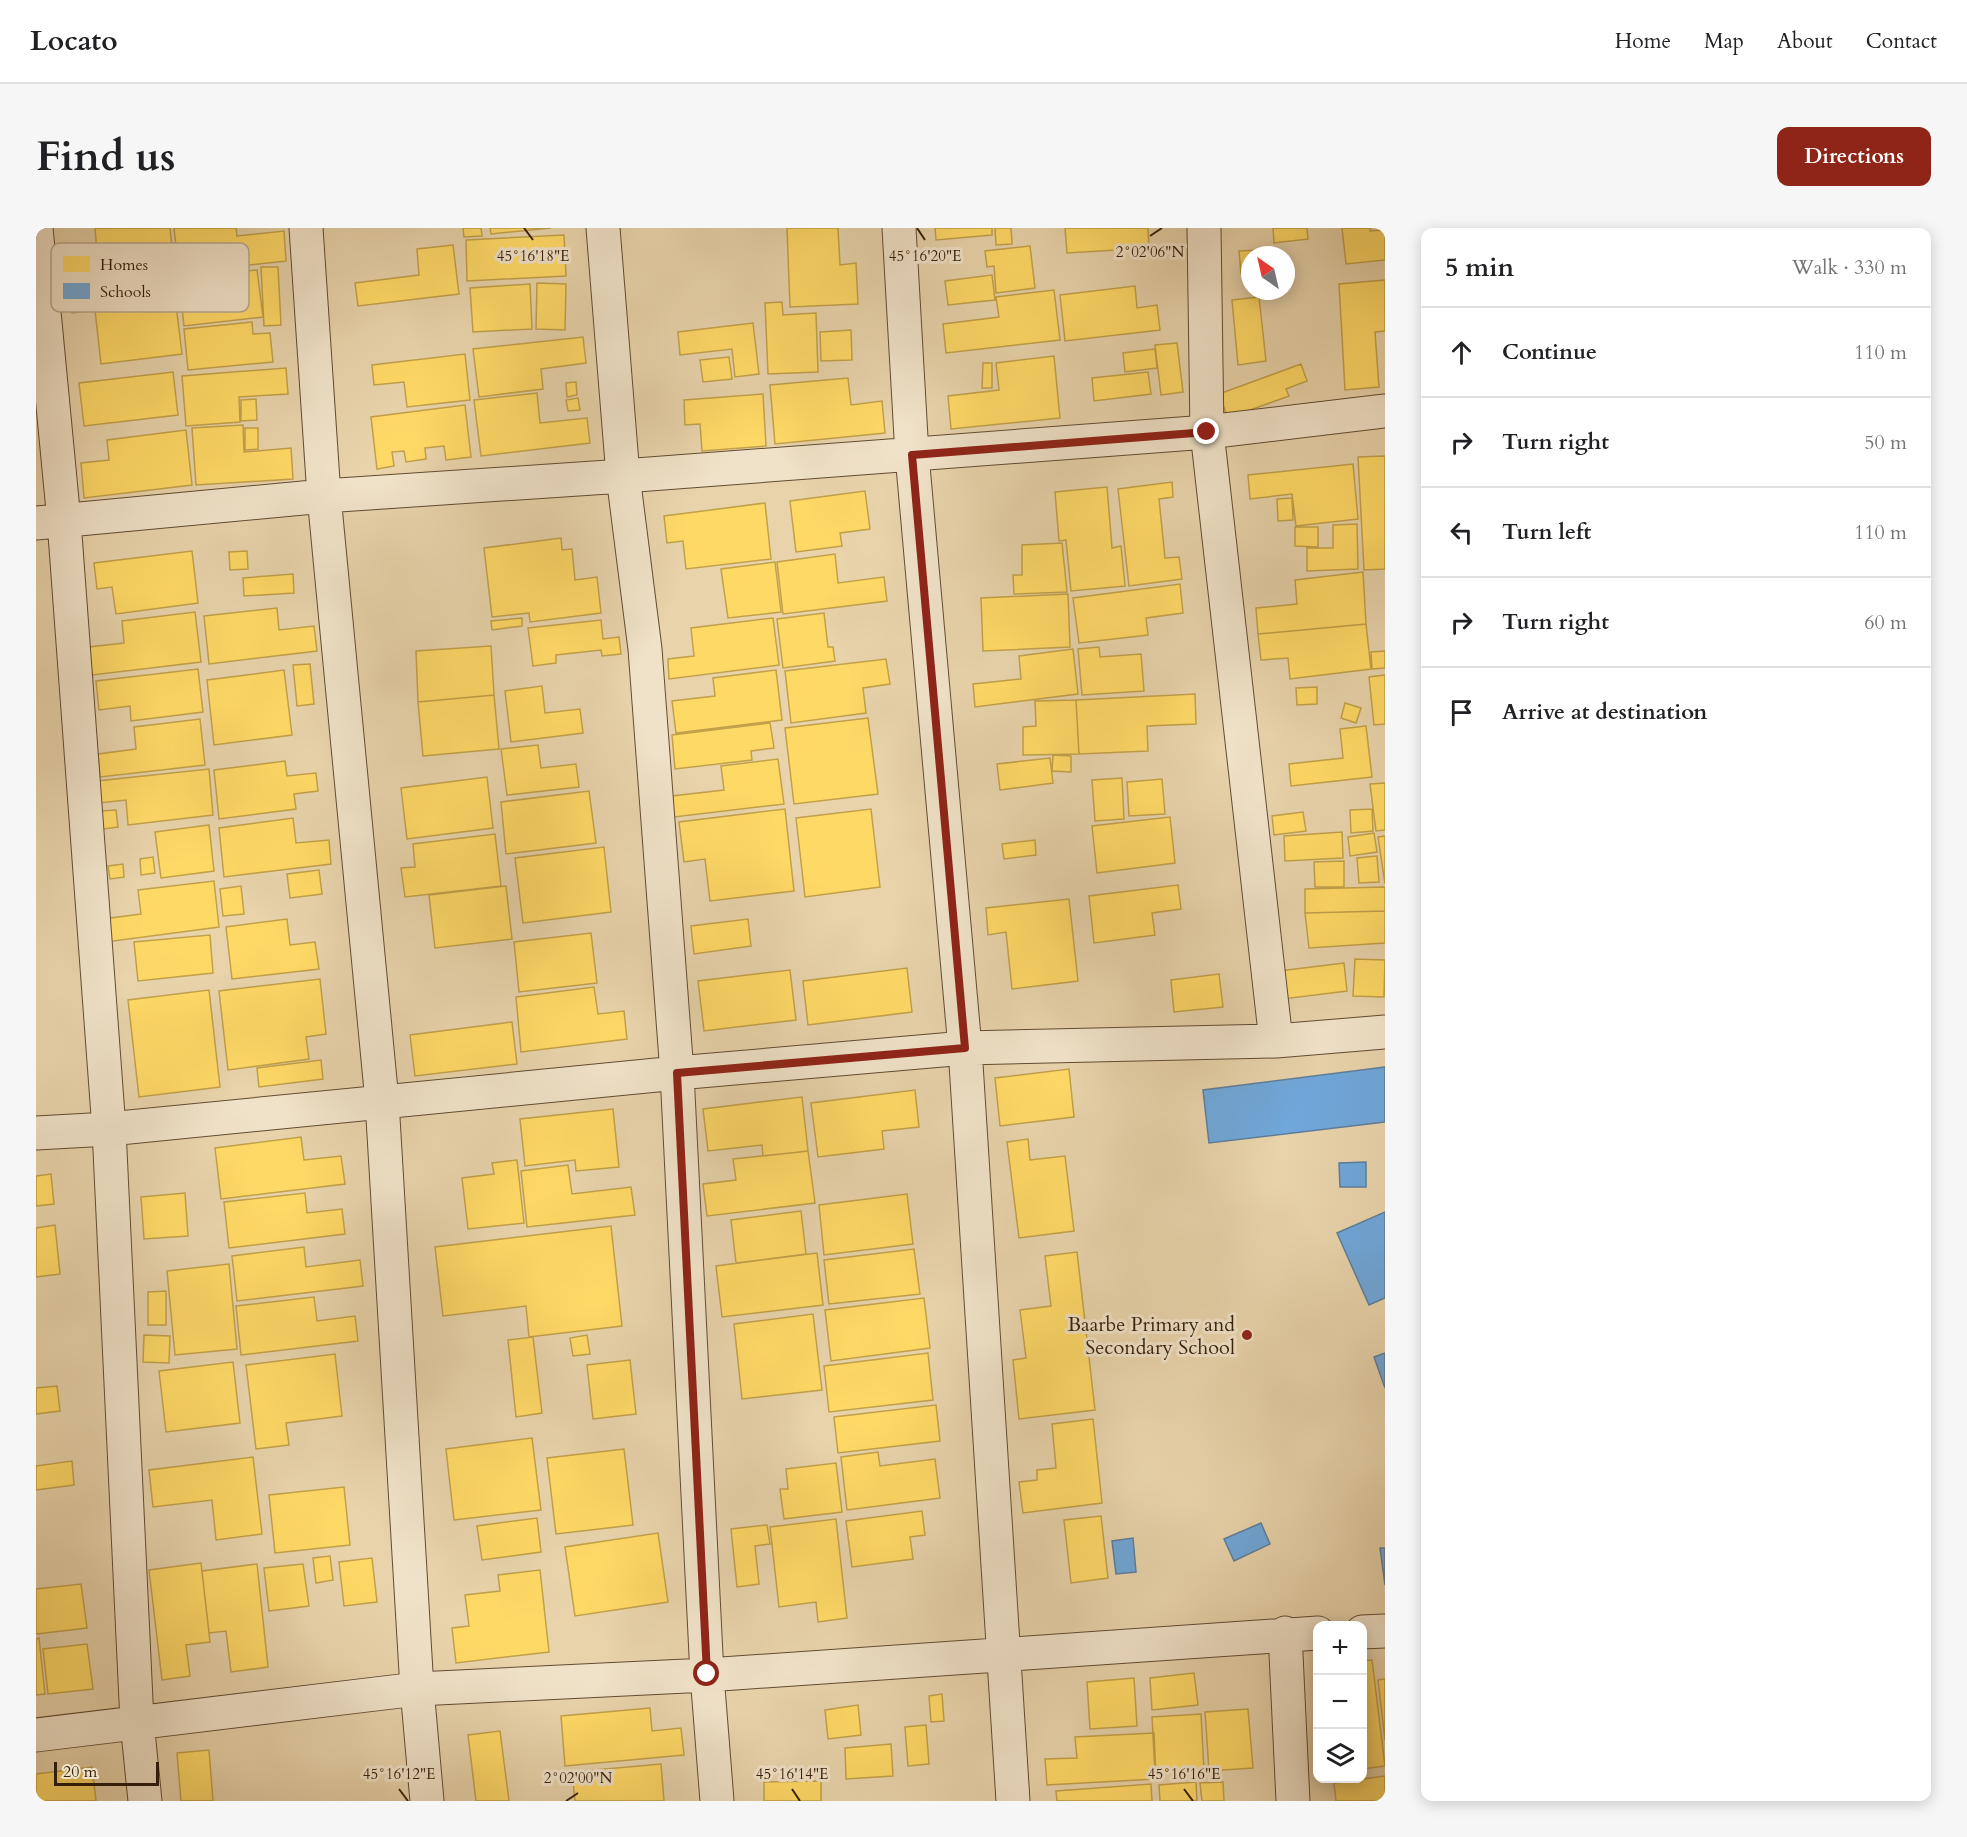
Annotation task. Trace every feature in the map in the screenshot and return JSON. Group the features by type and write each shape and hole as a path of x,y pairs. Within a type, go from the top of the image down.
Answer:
{"street":[{"path":"36,228 50,522 110,1128 137,1722 145,1801"},
{"path":"306,228 324,496 382,1101 417,1689 427,1801"},
{"path":"603,228 623,476 645,649 677,1073 707,1674 717,1801"},
{"path":"899,228 912,455 965,1048 1013,1801"},
{"path":"1204,228 1207,432 1276,1041"},
{"path":"50,522 324,496 1207,432 1385,411"},
{"path":"36,1133 965,1048 1276,1041 1385,1032"},
{"path":"1367,1632 1385,1631"},
{"path":"1285,1633 1293,1801"},
{"path":"36,1735 417,1689 707,1674 1002,1655 1285,1633 1313,1633"}],"building: Homes":[{"path":"95,228 170,228 172,243 96,243"},
{"path":"174,228 236,228 237,236 284,231 286,261 249,265 249,243 176,243"},
{"path":"463,228 481,228 482,236 464,237"},
{"path":"490,228 551,228 491,234"},
{"path":"787,228 838,228 840,265 856,263 858,304 790,307"},
{"path":"935,228 992,228 992,235 936,240"},
{"path":"995,228 1011,228 1012,244 996,245"},
{"path":"1065,228 1148,228 1149,248 1067,253"},
{"path":"1273,228 1307,228 1308,239 1274,243"},
{"path":"1342,228 1385,230 1385,260 1346,264"},
{"path":"564,235 566,276 467,281 466,240"},
{"path":"453,245 459,294 358,306 355,283 419,275 417,249"},
{"path":"1030,246 1035,288 996,293 994,266 987,267 985,251"},
{"path":"1239,251 1241,251 1241,274"},
{"path":"261,267 278,267 281,325 264,326"},
{"path":"257,270 263,317 184,326 183,312 249,312 249,271"},
{"path":"992,275 995,300 948,305 945,281"},
{"path":"1385,280 1385,331 1375,332 1379,387 1345,390 1339,284"},
{"path":"537,283 566,284 565,330 536,329"},
{"path":"530,284 532,329 473,332 470,288"},
{"path":"1135,286 1137,308 1157,305 1160,330 1065,341 1060,295"},
{"path":"1054,290 1060,340 946,353 943,324 999,317 996,297"},
{"path":"1232,300 1259,300 1266,361 1238,365"},
{"path":"782,302 783,315 816,313 818,372 768,374 765,303"},
{"path":"95,312 177,312 182,354 101,364"},
{"path":"252,322 253,334 270,333 273,362 188,370 184,329"},
{"path":"753,323 759,374 735,377 732,349 680,355 678,332"},
{"path":"851,330 852,360 821,361 820,332"},
{"path":"583,337 586,363 541,369 543,389 479,397 473,349"},
{"path":"1177,343 1183,392 1161,395 1155,345"},
{"path":"1155,349 1157,368 1125,372 1123,353"},
{"path":"465,354 470,400 407,407 404,382 374,385 372,365"},
{"path":"1054,356 1060,418 951,429 948,396 999,390 996,363"},
{"path":"729,357 732,379 703,382 700,360"},
{"path":"983,363 992,363 992,388 982,388"},
{"path":"1301,364 1307,381 1286,389 1289,396 1228,418 1219,394"},
{"path":"286,368 288,394 239,397 240,422 186,426 182,376"},
{"path":"173,372 178,415 84,426 79,383"},
{"path":"1148,372 1151,394 1094,401 1092,378"},
{"path":"848,378 851,405 882,401 885,433 775,444 770,385"},
{"path":"576,382 577,395 567,397 566,383"},
{"path":"537,393 540,423 587,418 590,443 481,456 474,400"},
{"path":"763,394 766,446 702,451 700,424 685,425 684,400"},
{"path":"578,398 580,410 568,411 566,400"},
{"path":"256,399 257,420 241,421 241,400"},
{"path":"465,405 471,457 446,460 444,446 425,448 426,459 406,462 404,451 392,452 394,466 377,469 371,417"},
{"path":"243,425 244,452 291,448 293,479 196,485 192,428"},
{"path":"245,428 258,428 258,449 245,450"},
{"path":"186,430 192,485 84,498 81,463 109,460 107,440"},
{"path":"1385,456 1385,569 1364,570 1358,457"},
{"path":"1353,464 1358,519 1296,526 1292,494 1250,499 1248,475"},
{"path":"1172,482 1173,497 1159,499 1165,558 1179,557 1182,579 1129,586 1118,489"},
{"path":"1107,487 1112,548 1121,546 1125,586 1071,591 1066,540 1059,541 1055,492"},
{"path":"865,491 870,529 840,533 842,546 796,552 790,501"},
{"path":"1292,498 1293,520 1278,521 1277,499"},
{"path":"765,503 771,559 686,569 683,541 667,543 664,516"},
{"path":"1357,524 1358,569 1307,571 1307,548 1333,548 1333,525"},
{"path":"1295,527 1318,527 1318,547 1295,546"},
{"path":"561,538 562,550 572,549 575,580 597,577 601,613 530,622 529,613 492,617 484,548"},
{"path":"1062,543 1067,592 1014,594 1013,575 1022,575 1022,545"},
{"path":"192,551 198,603 116,614 112,587 97,589 94,563"},
{"path":"247,551 248,569 230,570 229,552"},
{"path":"835,554 838,583 884,577 887,601 783,614 777,562"},
{"path":"775,562 781,612 728,618 721,569"},
{"path":"1363,572 1366,624 1258,634 1256,608 1297,604 1295,580"},
{"path":"293,574 294,593 244,596 243,578"},
{"path":"1180,584 1183,613 1146,618 1148,635 1079,643 1073,598"},
{"path":"1068,594 1070,647 983,651 981,598"},
{"path":"277,608 279,630 314,626 317,651 209,664 204,616"},
{"path":"195,612 201,662 92,675 89,647 124,643 122,621"},
{"path":"824,613 828,647 833,647 835,661 783,668 777,619"},
{"path":"522,618 522,626 492,630 491,621"},
{"path":"773,618 779,665 669,679 668,659 694,656 691,628"},
{"path":"601,620 603,639 619,637 621,654 602,656 601,650 556,655 556,663 533,666 528,628"},
{"path":"1366,624 1371,669 1290,679 1288,658 1261,660 1258,634"},
{"path":"491,646 494,695 418,702 416,651"},
{"path":"1099,647 1100,657 1141,654 1144,691 1082,695 1078,649"},
{"path":"1073,649 1078,694 975,707 973,684 1021,679 1019,656"},
{"path":"1385,651 1385,668 1372,669 1371,652"},
{"path":"886,659 890,684 863,688 866,713 791,723 785,671"},
{"path":"310,664 314,704 297,706 293,665"},
{"path":"198,669 203,712 131,721 130,706 99,710 96,681"},
{"path":"284,670 292,735 214,745 207,680"},
{"path":"776,670 782,720 676,733 672,701 715,696 713,678"},
{"path":"1385,675 1385,724 1374,725 1369,677"},
{"path":"542,686 545,713 580,709 583,733 511,742 505,691"},
{"path":"1317,687 1317,704 1297,705 1296,688"},
{"path":"1195,694 1196,724 1147,726 1148,751 1079,754 1076,700"},
{"path":"494,695 499,749 423,756 418,702"},
{"path":"1076,700 1079,754 1023,755 1023,727 1036,726 1035,701"},
{"path":"1345,703 1361,708 1356,723 1341,718"},
{"path":"868,718 878,794 794,804 785,728"},
{"path":"200,719 205,765 100,777 98,754 136,749 134,727"},
{"path":"770,723 774,748 751,751 752,760 675,769 672,735"},
{"path":"1366,726 1372,777 1291,786 1289,764 1343,758 1340,729"},
{"path":"538,745 541,768 576,764 579,787 507,795 501,749"},
{"path":"1053,755 1071,756 1071,772 1052,771"},
{"path":"1050,758 1053,783 1000,790 997,764"},
{"path":"778,759 784,804 674,817 672,796 724,790 721,766"},
{"path":"285,761 287,776 316,773 318,791 294,794 296,809 219,819 214,770"},
{"path":"209,769 213,815 128,825 126,800 99,803 97,781"},
{"path":"487,777 493,828 407,839 401,788"},
{"path":"1122,778 1124,819 1095,821 1092,780"},
{"path":"1162,779 1165,814 1129,816 1127,782"},
{"path":"1385,783 1385,830 1376,831 1370,784"},
{"path":"589,791 596,843 506,854 501,802"},
{"path":"785,809 794,891 710,901 705,859 684,862 679,822"},
{"path":"871,809 880,887 805,897 796,818"},
{"path":"1372,809 1373,831 1351,833 1350,810"},
{"path":"116,810 118,827 103,829 101,811"},
{"path":"1303,812 1306,831 1274,835 1272,816"},
{"path":"1170,817 1175,863 1097,873 1092,826"},
{"path":"293,818 296,843 329,840 331,864 224,877 219,828"},
{"path":"209,825 214,871 161,878 155,832"},
{"path":"1342,832 1343,858 1285,861 1284,836"},
{"path":"1374,833 1377,852 1350,856 1348,837"},
{"path":"495,834 501,886 405,897 401,868 415,867 413,844"},
{"path":"1385,836 1385,884 1378,837"},
{"path":"1035,840 1036,855 1004,859 1002,844"},
{"path":"604,847 611,912 523,923 515,858"},
{"path":"1377,856 1379,882 1359,883 1357,858"},
{"path":"153,857 155,873 141,875 140,859"},
{"path":"1344,861 1344,887 1315,887 1314,862"},
{"path":"123,864 124,877 110,879 108,866"},
{"path":"319,870 322,894 290,898 287,874"},
{"path":"214,881 219,927 106,942 103,919 141,914 138,890"},
{"path":"1178,885 1181,909 1152,913 1155,935 1094,943 1089,896"},
{"path":"241,886 244,914 223,916 220,889"},
{"path":"506,886 512,939 435,948 429,895"},
{"path":"1385,887 1385,911 1305,913 1305,889"},
{"path":"1069,899 1078,981 1012,989 1006,932 988,935 986,908"},
{"path":"1385,911 1385,943 1309,948 1305,913"},
{"path":"287,919 290,945 315,942 319,969 232,979 226,927"},
{"path":"748,919 751,946 694,954 691,926"},
{"path":"591,933 597,983 519,992 514,942"},
{"path":"210,935 213,973 138,981 134,942"},
{"path":"1355,959 1385,960 1384,997 1353,996"},
{"path":"1344,963 1347,991 1283,999 1279,971"},
{"path":"907,968 912,1012 808,1025 803,981"},
{"path":"790,970 796,1020 704,1031 698,981"},
{"path":"1219,974 1223,1007 1174,1012 1171,980"},
{"path":"320,979 326,1034 306,1037 309,1059 228,1070 219,991"},
{"path":"594,987 598,1014 624,1011 627,1039 521,1052 516,997"},
{"path":"209,990 220,1087 139,1097 128,1000"},
{"path":"512,1022 517,1064 415,1076 410,1035"},
{"path":"321,1060 323,1079 259,1087 257,1068"},
{"path":"1069,1069 1074,1117 1000,1126 995,1078"},
{"path":"915,1090 919,1127 882,1131 884,1149 818,1157 811,1103"},
{"path":"802,1097 808,1151 763,1156 762,1145 708,1151 703,1109"},
{"path":"613,1109 619,1167 576,1171 575,1160 525,1166 520,1119"},
{"path":"301,1137 304,1160 341,1156 345,1184 221,1199 215,1148"},
{"path":"1028,1139 1030,1160 1065,1156 1074,1231 1019,1238 1007,1142"},
{"path":"808,1151 815,1203 707,1216 703,1184 736,1180 733,1159"},
{"path":"517,1160 524,1223 468,1229 462,1178 494,1174 492,1163"},
{"path":"568,1165 572,1194 631,1187 635,1215 527,1227 521,1171"},
{"path":"51,1174 54,1204 36,1206 36,1176"},
{"path":"185,1193 188,1236 144,1239 141,1197"},
{"path":"305,1193 307,1213 342,1209 345,1234 229,1248 224,1202"},
{"path":"907,1194 913,1244 824,1255 819,1205"},
{"path":"801,1211 806,1254 736,1263 731,1220"},
{"path":"55,1225 60,1274 36,1277 36,1228"},
{"path":"611,1226 622,1326 529,1337 526,1306 443,1316 435,1247"},
{"path":"304,1247 306,1267 360,1260 363,1286 237,1301 232,1256"},
{"path":"914,1249 920,1294 829,1304 824,1260"},
{"path":"1077,1252 1095,1410 1019,1419 1013,1360 1026,1358 1020,1310 1051,1306 1045,1256"},
{"path":"817,1253 823,1305 722,1317 716,1266"},
{"path":"229,1264 237,1349 175,1355 167,1271"},
{"path":"166,1291 166,1325 148,1325 148,1292"},
{"path":"314,1297 317,1321 355,1316 358,1341 241,1355 236,1306"},
{"path":"924,1298 930,1348 831,1361 825,1310"},
{"path":"813,1314 822,1390 742,1399 734,1324"},
{"path":"144,1335 170,1336 169,1363 143,1362"},
{"path":"587,1335 590,1354 573,1356 570,1338"},
{"path":"533,1337 542,1413 516,1417 508,1340"},
{"path":"928,1353 933,1400 829,1412 824,1366"},
{"path":"335,1354 342,1416 286,1423 289,1445 256,1449 246,1365"},
{"path":"630,1360 636,1414 593,1419 587,1365"},
{"path":"233,1362 240,1423 166,1432 159,1371"},
{"path":"57,1386 60,1411 36,1414 36,1388"},
{"path":"936,1405 940,1441 838,1453 834,1417"},
{"path":"1093,1419 1102,1503 1023,1513 1019,1482 1037,1480 1037,1470 1056,1468 1052,1424"},
{"path":"532,1438 541,1510 454,1520 446,1449"},
{"path":"624,1449 633,1525 556,1534 547,1458"},
{"path":"878,1452 880,1466 935,1459 940,1498 847,1510 841,1457"},
{"path":"253,1457 262,1534 216,1540 212,1500 153,1507 149,1470"},
{"path":"72,1461 74,1485 36,1490 36,1466"},
{"path":"836,1463 842,1512 784,1519 780,1489 788,1489 786,1469"},
{"path":"344,1487 350,1545 275,1553 269,1495"},
{"path":"922,1511 925,1535 910,1537 913,1559 852,1567 846,1521"},
{"path":"1101,1516 1108,1578 1071,1583 1064,1520"},
{"path":"537,1518 541,1552 482,1560 477,1526"},
{"path":"836,1519 847,1618 818,1622 816,1602 779,1607 770,1527"},
{"path":"767,1525 770,1544 755,1546 759,1584 737,1587 731,1529"},
{"path":"658,1533 668,1602 575,1616 565,1547"},
{"path":"330,1556 333,1580 316,1583 313,1558"},
{"path":"372,1558 377,1602 344,1606 339,1562"},
{"path":"201,1563 210,1642 186,1645 190,1676 162,1680 149,1570"},
{"path":"257,1564 268,1667 231,1672 226,1631 209,1633 202,1571"},
{"path":"303,1564 309,1606 269,1611 264,1568"},
{"path":"540,1570 549,1652 456,1663 452,1628 469,1626 465,1595 500,1591 498,1575"},
{"path":"81,1584 87,1628 36,1634 36,1589"},
{"path":"39,1638 45,1694 36,1695 36,1639"},
{"path":"87,1644 93,1689 48,1694 43,1649"},
{"path":"1367,1660 1372,1660 1385,1766 1367,1768 1367,1675"},
{"path":"1194,1673 1198,1705 1152,1710 1150,1678"},
{"path":"1134,1678 1137,1726 1090,1729 1087,1682"},
{"path":"1385,1679 1385,1740 1378,1680"},
{"path":"942,1694 944,1721 931,1722 929,1696"},
{"path":"858,1705 861,1735 828,1739 825,1710"},
{"path":"650,1708 652,1731 681,1728 684,1755 565,1766 561,1716"},
{"path":"1248,1709 1253,1768 1209,1771 1205,1712"},
{"path":"1201,1714 1204,1770 1155,1773 1152,1717"},
{"path":"926,1725 929,1764 908,1766 905,1727"},
{"path":"500,1731 509,1801 476,1801 468,1735"},
{"path":"1154,1733 1156,1779 1047,1785 1045,1759 1077,1758 1075,1737"},
{"path":"891,1744 893,1776 846,1779 845,1748"},
{"path":"209,1750 213,1801 181,1801 177,1753"},
{"path":"661,1764 664,1801 575,1801 572,1772"},
{"path":"92,1767 96,1801 36,1801 36,1774"},
{"path":"1385,1776 1385,1801 1336,1801 1334,1783 1367,1783 1367,1778"},
{"path":"821,1781 821,1801 764,1801 764,1782"},
{"path":"1196,1782 1197,1801 1160,1801 1159,1785"},
{"path":"1223,1782 1224,1801 1202,1801 1200,1783"},
{"path":"1151,1784 1152,1801 1057,1801 1056,1791"}],"building: Schools":[{"path":"1385,1067 1385,1122 1209,1143 1203,1090"},
{"path":"1366,1162 1366,1187 1340,1187 1339,1163"},
{"path":"1385,1212 1385,1298 1369,1305 1337,1233"},
{"path":"1385,1353 1385,1388 1374,1357"},
{"path":"1261,1523 1270,1544 1234,1561 1224,1539"},
{"path":"1133,1538 1136,1572 1116,1574 1112,1541"},
{"path":"1380,1548 1385,1548 1385,1585"}],"place":[{"name":"Baarbe Primary and Secondary School","path":"1247,1335"}],"route":[{"path":"707,1674 677,1073 965,1048 912,455 1207,432"}]}
